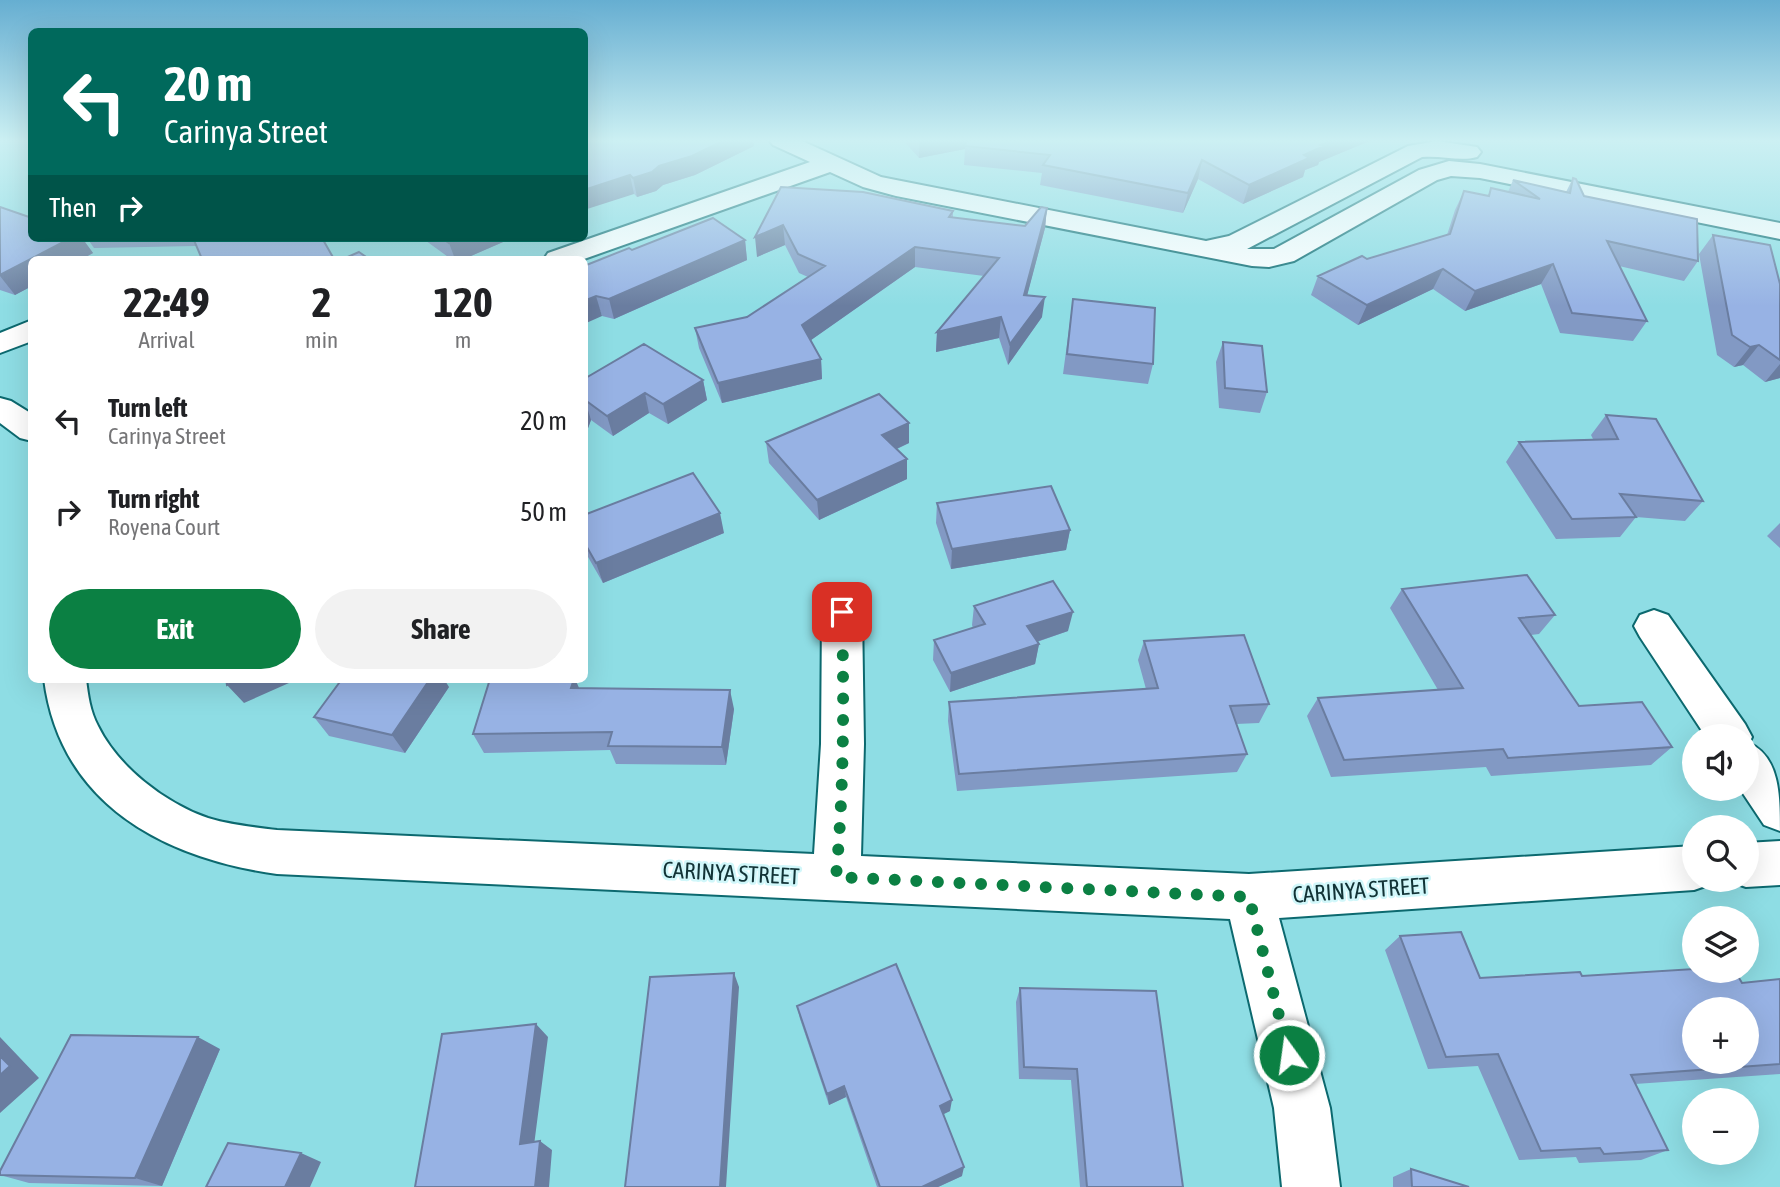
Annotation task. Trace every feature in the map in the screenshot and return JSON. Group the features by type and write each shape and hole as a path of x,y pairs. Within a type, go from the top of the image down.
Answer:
{"street":[{"path":"567,256 739,195"},
{"path":"933,195 1252,258 1279,257 1391,195"},
{"path":"1197,248 1237,243 1328,195"},
{"path":"1602,195 1780,231"},
{"path":"1690,195 1780,213"},
{"path":"0,344 28,331"},
{"path":"0,408 28,427"},
{"path":"836,877 841,825 844,680 842,612"},
{"path":"1654,626 1721,724"},
{"name":"CARINYA STREET","path":"65,683 65,696 75,728 94,760 114,784 146,810 191,833 234,846 278,852 1249,897 1682,870"},
{"path":"1759,780 1780,810"},
{"path":"1759,864 1780,863"},
{"path":"1249,897 1302,1108 1311,1187"}],"building":[{"path":"777,195 879,195 953,211 949,217 1025,226 1041,207 1047,208 1024,295 1045,297 1010,344 1001,317 937,332 999,258 915,247 802,325 821,359 718,383 695,328 747,317 825,266 798,254 783,225 755,237"},
{"path":"1463,195 1524,195 1540,199 1535,195 1584,195 1697,219 1698,261 1607,241 1647,321 1572,313 1553,264 1475,291 1443,269 1367,305 1318,276 1362,256 1367,259 1450,234"},
{"path":"0,207 28,217 28,242 63,242 36,256 28,256 28,260 0,275"},
{"path":"713,218 745,240 609,299 596,296 588,299 588,264 629,248 632,250"},
{"path":"1713,235 1770,245 1780,284 1780,360 1759,345 1750,347 1732,335"},
{"path":"195,242 324,242 332,256 201,256"},
{"path":"1073,299 1155,308 1153,364 1067,354"},
{"path":"1223,342 1262,346 1267,392 1225,388"},
{"path":"644,344 703,380 663,404 645,393 607,416 588,402 588,377"},
{"path":"879,394 909,423 882,435 907,459 817,500 766,442"},
{"path":"1606,415 1656,419 1703,501 1620,494 1636,517 1572,519 1519,442 1618,439"},
{"path":"693,473 720,513 596,563 588,549 588,513"},
{"path":"1051,486 1070,530 952,549 937,503"},
{"path":"1527,575 1555,615 1519,618 1579,706 1642,702 1672,747 1508,758 1503,749 1344,760 1318,698 1463,688 1402,589"},
{"path":"1053,581 1073,612 1027,626 1039,644 951,673 934,640 985,624 974,606"},
{"path":"1244,635 1269,704 1230,706 1247,754 959,774 949,702 1158,688 1144,641"},
{"path":"339,683 427,683 392,735 314,717"},
{"path":"489,683 573,683 571,688 730,690 722,747 608,746 612,732 473,734"},
{"path":"1461,932 1480,978 1580,972 1582,976 1682,970 1682,983 1759,983 1780,979 1780,1064 1759,1066 1759,997 1682,997 1682,1071 1631,1075 1668,1150 1604,1154 1600,1148 1541,1151 1498,1054 1446,1057 1400,936"},
{"path":"896,964 952,1100 940,1106 964,1167 922,1187 880,1187 844,1086 827,1094 797,1006"},
{"path":"734,973 720,1187 625,1187 650,977"},
{"path":"1020,988 1156,991 1183,1187 1087,1187 1077,1069 1024,1067"},
{"path":"536,1024 520,1144 540,1141 535,1187 415,1187 442,1034"},
{"path":"71,1035 198,1037 135,1178 0,1175 0,1171"},
{"path":"0,1056 10,1066 0,1075"},
{"path":"228,1143 301,1153 285,1187 206,1187"},
{"path":"1411,1169 1469,1187 1412,1187"}],"route":[{"path":"842,612 844,680 841,825 836,877 1249,897 1289,1055"}]}
